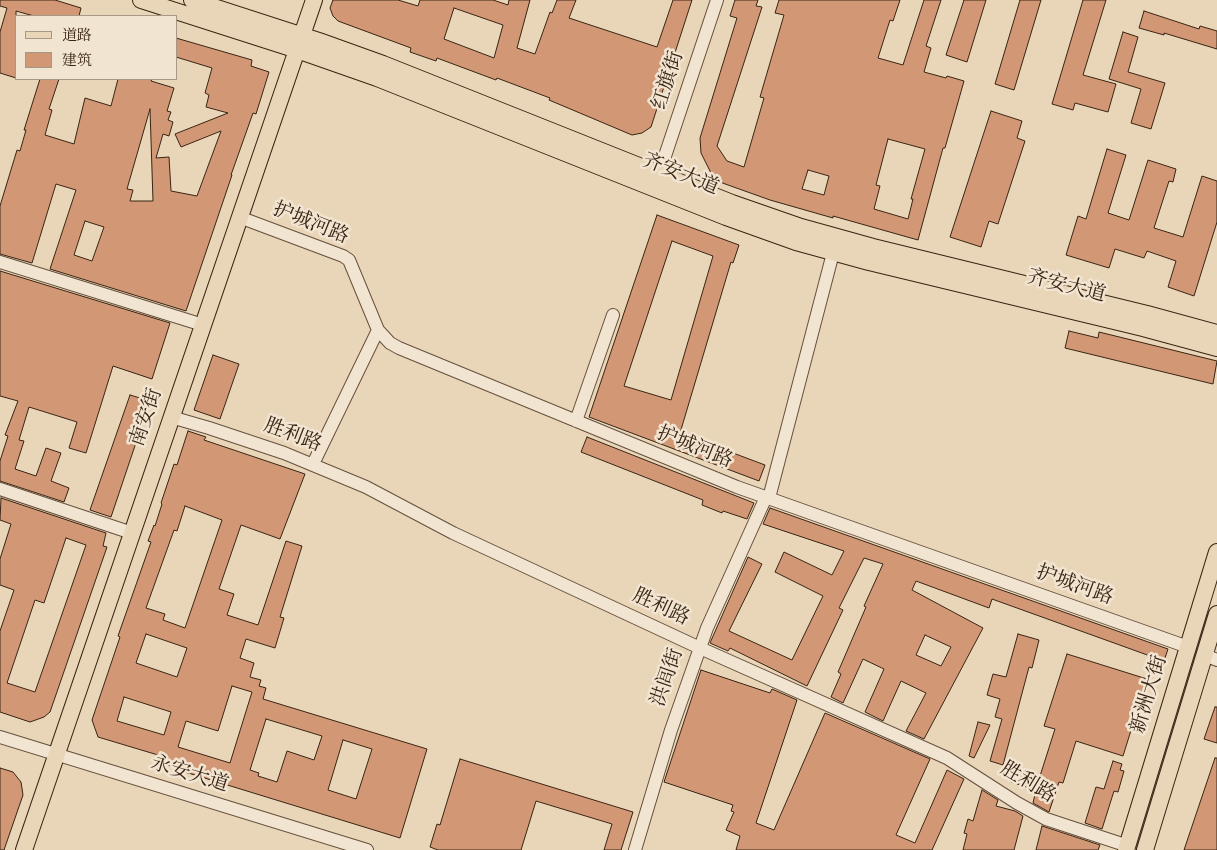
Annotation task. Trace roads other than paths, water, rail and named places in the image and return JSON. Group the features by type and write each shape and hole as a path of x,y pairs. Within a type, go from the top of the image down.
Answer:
{"main road":[{"name":"齐安大道","path":"141,0 299,43 436,84 766,216 837,238 1137,311 1217,333"},
{"name":"齐安大道","path":"192,0 726,218 770,233 833,253 1143,328 1217,348"},
{"name":"南安街","path":"24,850 314,0"},
{"name":"新洲大街","path":"1127,848 1217,552"},
{"name":"新洲大街","path":"1145,850 1211,657 1217,614"}],"street":[{"name":"红旗街","path":"659,174 717,0"},
{"name":"护城河路","path":"240,217 343,256 349,260 378,330 390,343 399,348 768,498 1188,647"},
{"name":"洪闾街","path":"635,850 671,730 707,628 768,498 833,253"},
{"path":"0,262 203,325"},
{"path":"576,421 613,315"},
{"path":"312,464 378,330"},
{"name":"胜利路","path":"171,417 247,440 312,464 366,488 453,532 700,648 947,758 1046,819 1127,848"},
{"path":"0,489 132,533"},
{"name":"永安大道","path":"0,737 367,850"}]}
